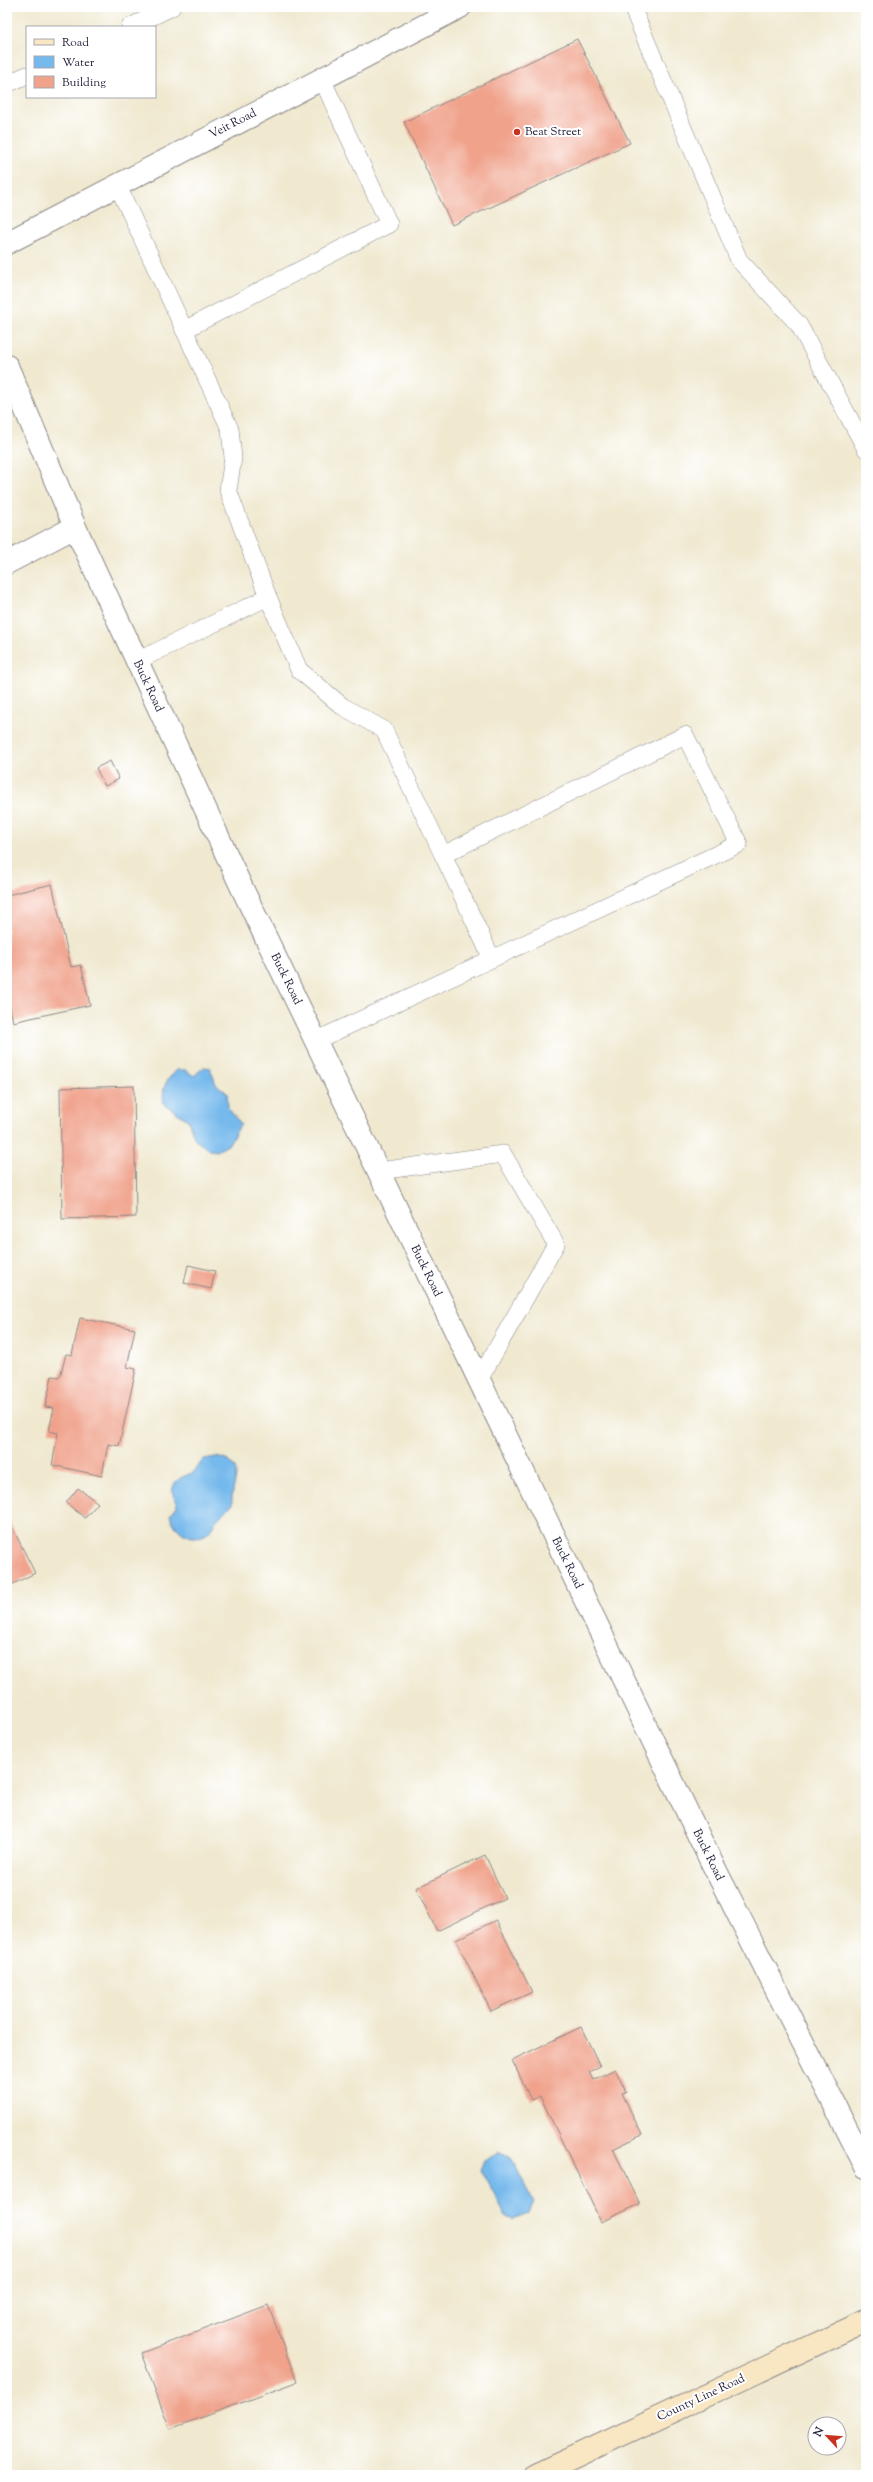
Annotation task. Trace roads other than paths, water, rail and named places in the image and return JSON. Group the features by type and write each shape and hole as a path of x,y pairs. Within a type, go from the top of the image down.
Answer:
{"main road":[{"name":"County Line Road","path":"535,2475 866,2321"}],"street":[{"name":"Veit Road","path":"7,243 117,184 460,7"},
{"name":"Buck Road","path":"7,366 75,528 315,1041 708,1855 866,2167"},
{"path":"7,563 75,528"}],"lane":[{"path":"132,26 172,7"},
{"path":"632,7 739,260 799,325 866,448"},
{"path":"7,84 26,75"},
{"path":"184,330 389,224 322,79"},
{"path":"117,184 230,429 233,458 228,490 268,597 299,670 342,706 384,730 492,959"},
{"path":"137,661 268,597"},
{"path":"315,1041 739,844 685,735 444,855"},
{"path":"379,1171 503,1154 556,1244 479,1380"}],"water":[{"path":"204,1067 210,1068 216,1084 227,1093 228,1108 241,1124 228,1145 217,1151 210,1150 195,1140 188,1120 164,1104 163,1098 167,1081 177,1070 185,1070 194,1076"},
{"path":"216,1457 233,1464 235,1469 236,1475 232,1504 215,1522 208,1533 196,1537 184,1534 175,1526 170,1515 177,1506 173,1494 174,1486 182,1477 193,1473 204,1459"},
{"path":"499,2152 510,2156 534,2202 529,2213 514,2219 505,2215 481,2170 485,2160"}],"place":[{"name":"Beat Street","path":"517,132"}]}
